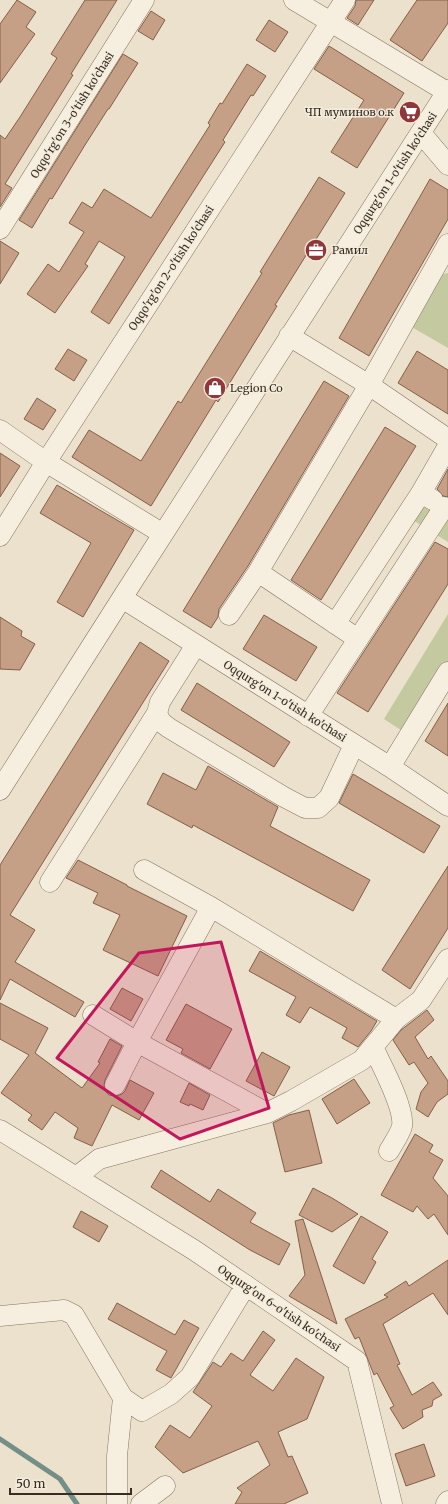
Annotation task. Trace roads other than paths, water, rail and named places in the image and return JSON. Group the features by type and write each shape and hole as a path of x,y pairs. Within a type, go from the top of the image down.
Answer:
{"street":[{"name":"Oqqo'rg'on 3-o'tish ko'chasi","path":"0,229 144,0"},
{"path":"294,0 447,91"},
{"name":"Oqqo'rg'on 2-o'tish ko'chasi","path":"0,536 46,462 345,0"},
{"name":"Oqqurg'on 1-o'tish ko'chasi","path":"0,790 447,91"},
{"path":"420,133 448,165"},
{"path":"229,615 258,572 369,385 448,244"},
{"path":"289,336 369,385 448,439"},
{"path":"0,430 46,462 163,534"},
{"path":"335,624 421,493 448,446"},
{"path":"308,716 446,508 421,493"},
{"path":"258,572 358,639"},
{"name":"Oqqurg'on 1-o'tish ko'chasi","path":"122,598 390,767 448,806"},
{"path":"50,882 157,713 160,702 196,645"},
{"path":"390,767 448,672"},
{"path":"157,713 161,722 169,728 305,808 318,808 329,798 354,745"},
{"path":"144,870 211,907 396,1019"},
{"path":"115,1085 211,907"},
{"path":"76,1177 99,1159 267,1113 291,1101 362,1060 396,1019 421,1000 448,959"},
{"path":"93,1015 137,1042 267,1113"},
{"path":"373,1047 394,1090 400,1110 402,1126 389,1151"},
{"name":"Oqqurg'on 6-o'tish ko'chasi","path":"0,1130 194,1250 357,1361 392,1504"},
{"path":"0,1316 64,1310 74,1315 123,1398 142,1411 171,1394 190,1377 246,1285"},
{"path":"117,1504 117,1456 123,1398"},
{"path":"141,1504 165,1486"}],"waterway":[{"path":"0,1439 60,1479 77,1504"}],"place":[{"name":"ЧП муминов о.к","path":"410,112"},
{"name":"Рамил","path":"316,250"},
{"name":"Legion Co","path":"215,388"}]}
